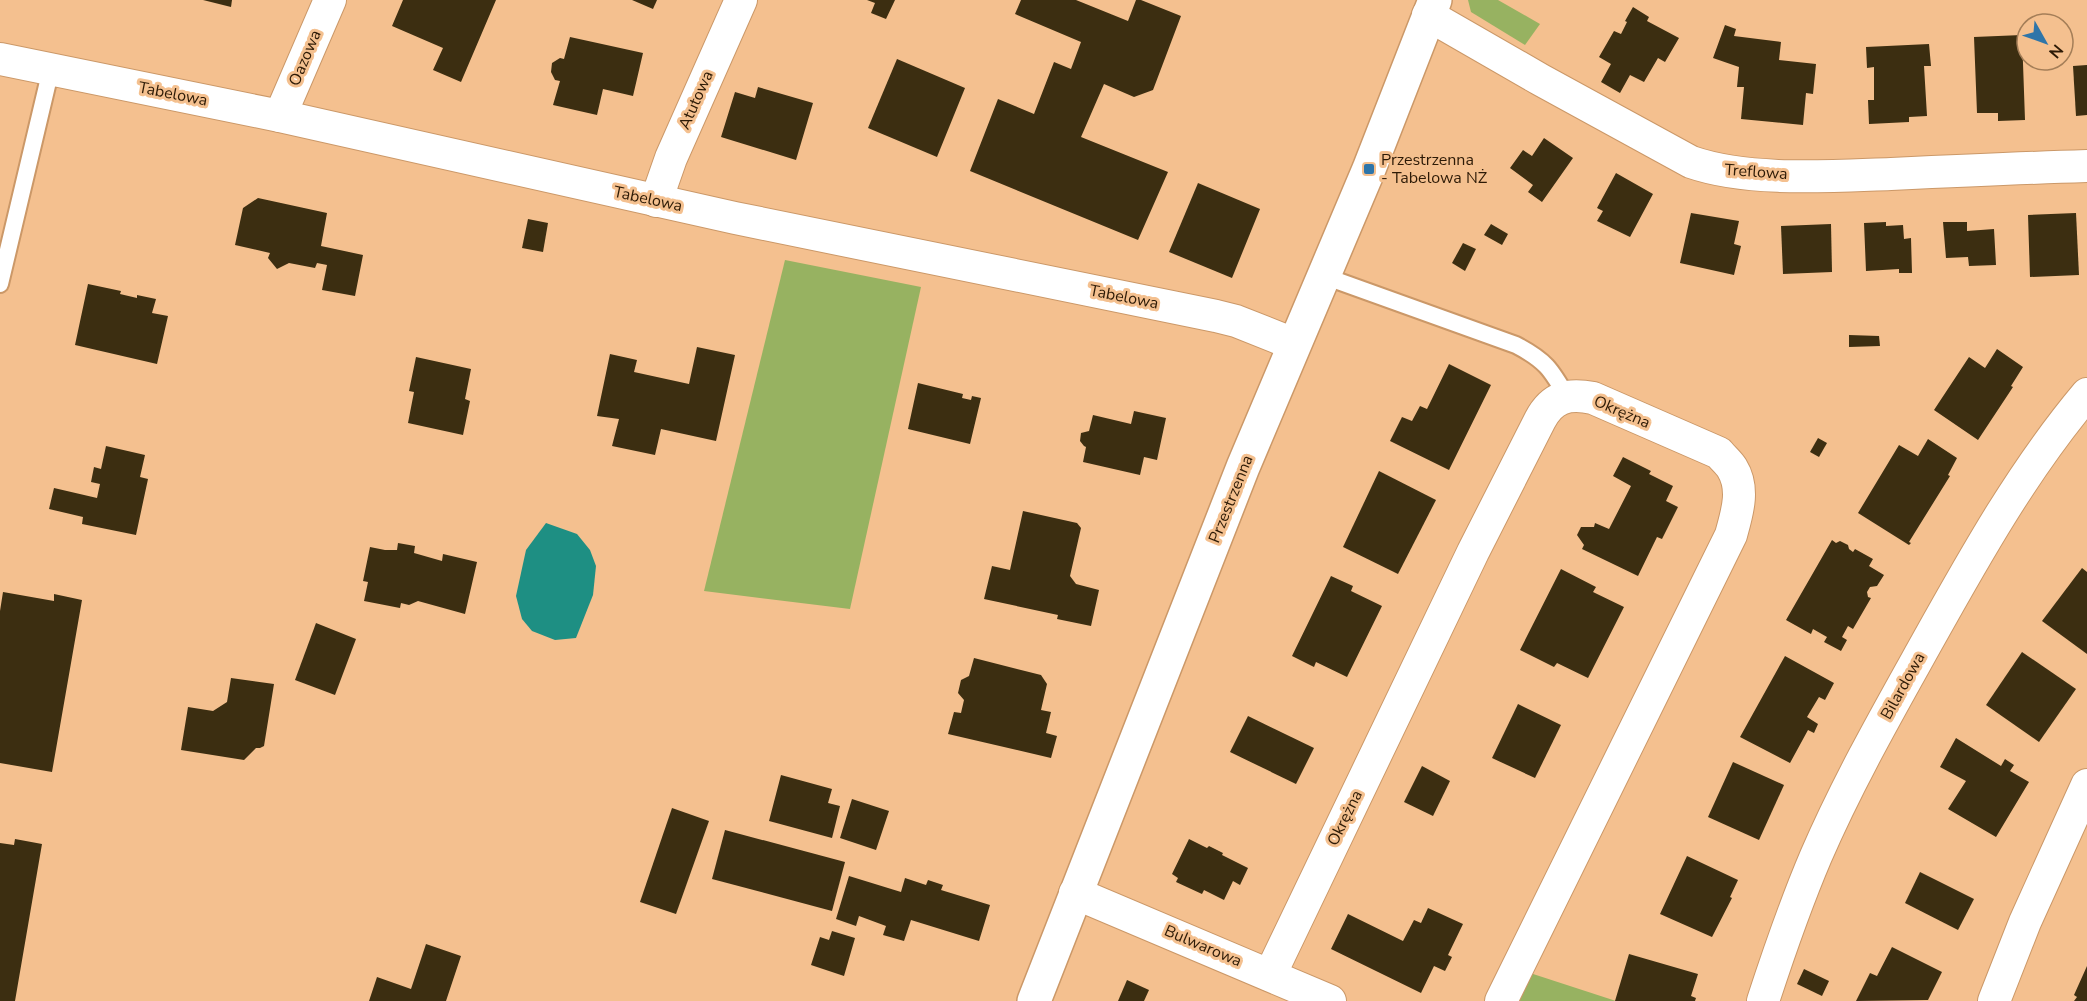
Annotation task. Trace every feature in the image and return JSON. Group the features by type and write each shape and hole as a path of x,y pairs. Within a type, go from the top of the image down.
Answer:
{"street":[{"name":"Oazowa","path":"280,116 330,0"},
{"name":"Atutowa","path":"656,201 670,158 741,0"},
{"name":"Treflowa","path":"1431,8 1581,102 1691,162 1712,169 1736,173 1826,176 2087,166"},
{"name":"Przestrzenna","path":"1034,1001 1294,344 1369,169 1431,8"},
{"name":"Tabelowa","path":"0,59 280,116 747,221 1216,316 1236,321 1294,344"},
{"name":"Okrężna","path":"1270,975 1534,430 1546,408 1554,401 1575,394 1593,398 1719,453 1732,468 1739,490 1738,509 1725,545 1501,1001"},
{"name":"Bilardowa","path":"1763,1001 1816,857 1888,713 1965,574 2013,494 2035,461 2087,394"},
{"path":"1994,1001 2025,922 2087,785"},
{"name":"Bulwarowa","path":"1075,893 1330,1001"}],"lane":[{"path":"0,284 51,69"},
{"path":"1324,276 1516,345 1538,356 1552,371 1567,397"}],"green space":[{"path":"1468,0 1498,0 1540,24 1525,45 1471,12"},
{"path":"785,260 921,287 850,609 704,591"},
{"path":"1530,973 1616,1001 1518,1001"}],"water":[{"path":"546,523 577,534 590,550 596,566 593,595 576,638 555,640 532,631 522,619 516,596 526,550"}],"building":[{"path":"203,0 232,0 231,7"},
{"path":"403,0 496,0 461,82 433,70 443,48 392,26"},
{"path":"632,0 657,0 653,9"},
{"path":"867,0 895,0 886,19 871,13 875,3"},
{"path":"1021,0 1076,0 1128,21 1136,0 1141,0 1181,16 1153,90 1134,97 1104,84 1081,137 1168,172 1138,240 970,171 998,99 1034,114 1054,62 1071,69 1081,42 1015,14"},
{"path":"1633,7 1649,17 1647,21 1679,38 1665,62 1658,58 1644,82 1630,75 1620,93 1601,82 1611,64 1599,57 1614,31 1621,34"},
{"path":"1725,25 1736,29 1734,36 1781,42 1779,60 1816,64 1813,94 1806,93 1803,125 1741,119 1744,87 1737,87 1739,67 1713,58"},
{"path":"2015,35 2015,72 2023,72 2025,120 1998,121 1998,113 1977,113 1974,37"},
{"path":"570,37 643,53 633,96 603,89 597,115 553,105 560,81 555,80 551,72 552,63 560,58 564,59"},
{"path":"1929,44 1931,66 1924,66 1927,116 1909,117 1909,122 1869,124 1868,100 1874,100 1874,67 1867,68 1866,47"},
{"path":"897,59 965,88 937,157 868,128"},
{"path":"2087,65 2087,115 2076,116 2075,66"},
{"path":"758,87 813,103 796,160 721,137 735,92 755,98"},
{"path":"1544,138 1573,158 1542,202 1528,192 1533,185 1510,168 1523,150 1532,156"},
{"path":"1616,173 1653,194 1630,237 1597,221 1603,211 1597,208"},
{"path":"1198,183 1260,209 1232,278 1169,252"},
{"path":"258,198 327,213 321,246 363,255 355,296 322,290 327,265 317,263 315,268 289,263 277,269 268,258 270,253 235,245 243,208"},
{"path":"1691,213 1739,221 1734,244 1741,246 1734,275 1680,263"},
{"path":"2076,213 2079,275 2030,277 2028,215"},
{"path":"528,219 548,223 543,252 522,248"},
{"path":"1886,222 1886,226 1903,225 1904,239 1911,238 1912,273 1899,273 1899,269 1866,271 1864,223"},
{"path":"1943,222 1967,222 1967,231 1994,229 1996,265 1969,266 1968,257 1946,258"},
{"path":"1491,224 1508,234 1502,245 1484,235"},
{"path":"1831,224 1832,272 1783,274 1781,226"},
{"path":"1463,243 1476,249 1465,271 1452,263"},
{"path":"88,284 121,291 120,294 137,298 137,295 156,299 152,313 168,316 157,364 75,345"},
{"path":"1849,335 1879,336 1880,346 1849,347"},
{"path":"697,347 735,355 716,441 661,429 655,455 612,446 619,419 597,416 610,354 637,360 634,372 689,384"},
{"path":"1997,349 2023,367 2011,386 2013,387 1978,440 1934,410 1969,357 1985,368"},
{"path":"416,357 471,369 465,399 470,401 463,435 408,423 414,392 409,391"},
{"path":"1449,364 1491,385 1449,470 1390,441 1402,417 1412,421 1420,406 1427,409"},
{"path":"918,383 963,394 962,398 971,400 972,396 981,398 970,444 908,429"},
{"path":"1134,411 1166,418 1157,460 1144,457 1140,475 1083,462 1086,447 1080,441 1081,433 1089,431 1093,415 1131,424"},
{"path":"1818,438 1827,443 1819,457 1810,452"},
{"path":"1928,439 1957,458 1948,475 1950,476 1909,545 1858,513 1899,445 1918,456"},
{"path":"106,446 145,455 140,477 148,479 136,535 82,524 83,517 49,509 54,488 97,498 100,484 91,482 94,467 101,469"},
{"path":"1623,457 1651,471 1649,474 1673,486 1666,501 1678,507 1662,539 1657,537 1638,576 1582,549 1584,545 1577,535 1581,527 1594,527 1595,523 1609,529 1631,486 1613,476"},
{"path":"1379,471 1436,500 1398,574 1343,547"},
{"path":"1023,511 1077,523 1081,528 1070,576 1076,584 1099,590 1091,626 1057,619 1058,615 984,599 992,566 1010,570"},
{"path":"1832,540 1836,543 1840,541 1848,545 1853,552 1855,549 1873,559 1869,566 1884,575 1877,586 1870,587 1867,592 1868,597 1871,598 1853,629 1848,626 1842,637 1847,640 1841,651 1824,642 1827,637 1813,629 1811,634 1786,620"},
{"path":"398,543 415,546 414,553 442,561 443,554 477,562 465,614 418,601 409,605 401,603 400,608 364,601 368,582 363,581 370,547 397,550"},
{"path":"2082,568 2087,572 2087,654 2042,621"},
{"path":"1561,569 1596,587 1593,592 1624,607 1588,678 1557,663 1554,667 1520,650"},
{"path":"1331,576 1353,586 1351,591 1382,606 1347,677 1316,662 1314,667 1292,656"},
{"path":"3,592 54,601 54,594 82,600 52,772 0,763 0,611"},
{"path":"316,623 356,639 335,695 295,680"},
{"path":"2022,652 2076,689 2039,742 1986,705"},
{"path":"1785,656 1834,683 1825,700 1819,697 1807,717 1818,724 1814,733 1808,730 1790,763 1740,737"},
{"path":"974,658 1041,675 1047,684 1041,710 1051,712 1046,733 1057,736 1051,758 948,734 954,712 961,713 964,700 958,693 961,680 969,676"},
{"path":"231,678 274,684 264,746 256,748 244,760 181,750 188,707 213,711 227,702"},
{"path":"1518,704 1561,725 1535,778 1492,758"},
{"path":"1248,716 1314,748 1296,784 1230,752"},
{"path":"1956,738 2001,766 2005,759 2014,765 2010,771 2029,782 1996,837 1948,809 1966,781 1940,767"},
{"path":"1733,762 1784,785 1759,840 1708,817"},
{"path":"1422,766 1450,781 1433,816 1404,802"},
{"path":"781,775 832,789 828,803 840,806 832,838 769,821"},
{"path":"852,799 889,811 876,850 840,838"},
{"path":"672,808 709,821 676,914 640,902"},
{"path":"725,830 845,862 832,911 712,879"},
{"path":"15,839 42,844 15,1001 0,1001 0,843 14,845"},
{"path":"1189,839 1207,848 1209,846 1248,868 1240,885 1233,881 1224,900 1204,890 1202,894 1176,882 1178,878 1172,874"},
{"path":"1687,856 1738,880 1730,897 1732,898 1712,937 1660,914"},
{"path":"1920,872 1974,899 1958,930 1905,903"},
{"path":"849,876 901,892 905,878 926,885 928,880 943,885 941,890 990,905 979,941 911,920 904,941 883,935 886,926 859,916 856,926 836,919"},
{"path":"1428,908 1463,924 1448,955 1452,957 1445,971 1434,966 1421,993 1331,949 1348,914 1403,941 1414,920 1421,923"},
{"path":"832,931 855,938 844,976 811,965 820,937 829,940"},
{"path":"426,944 461,956 446,1001 369,1001 377,977 411,989"},
{"path":"1892,947 1942,972 1928,1000 1856,1001 1870,973 1877,976"},
{"path":"1629,954 1698,974 1691,996 1696,998 1695,1001 1615,1001"},
{"path":"2087,966 2087,1001 2074,1001 2077,997 2074,995"},
{"path":"1804,969 1829,981 1822,996 1797,984"},
{"path":"1127,980 1149,990 1144,1001 1118,1001"}],"place":[{"name":"Przestrzenna - Tabelowa NŻ","path":"1369,169"}]}
